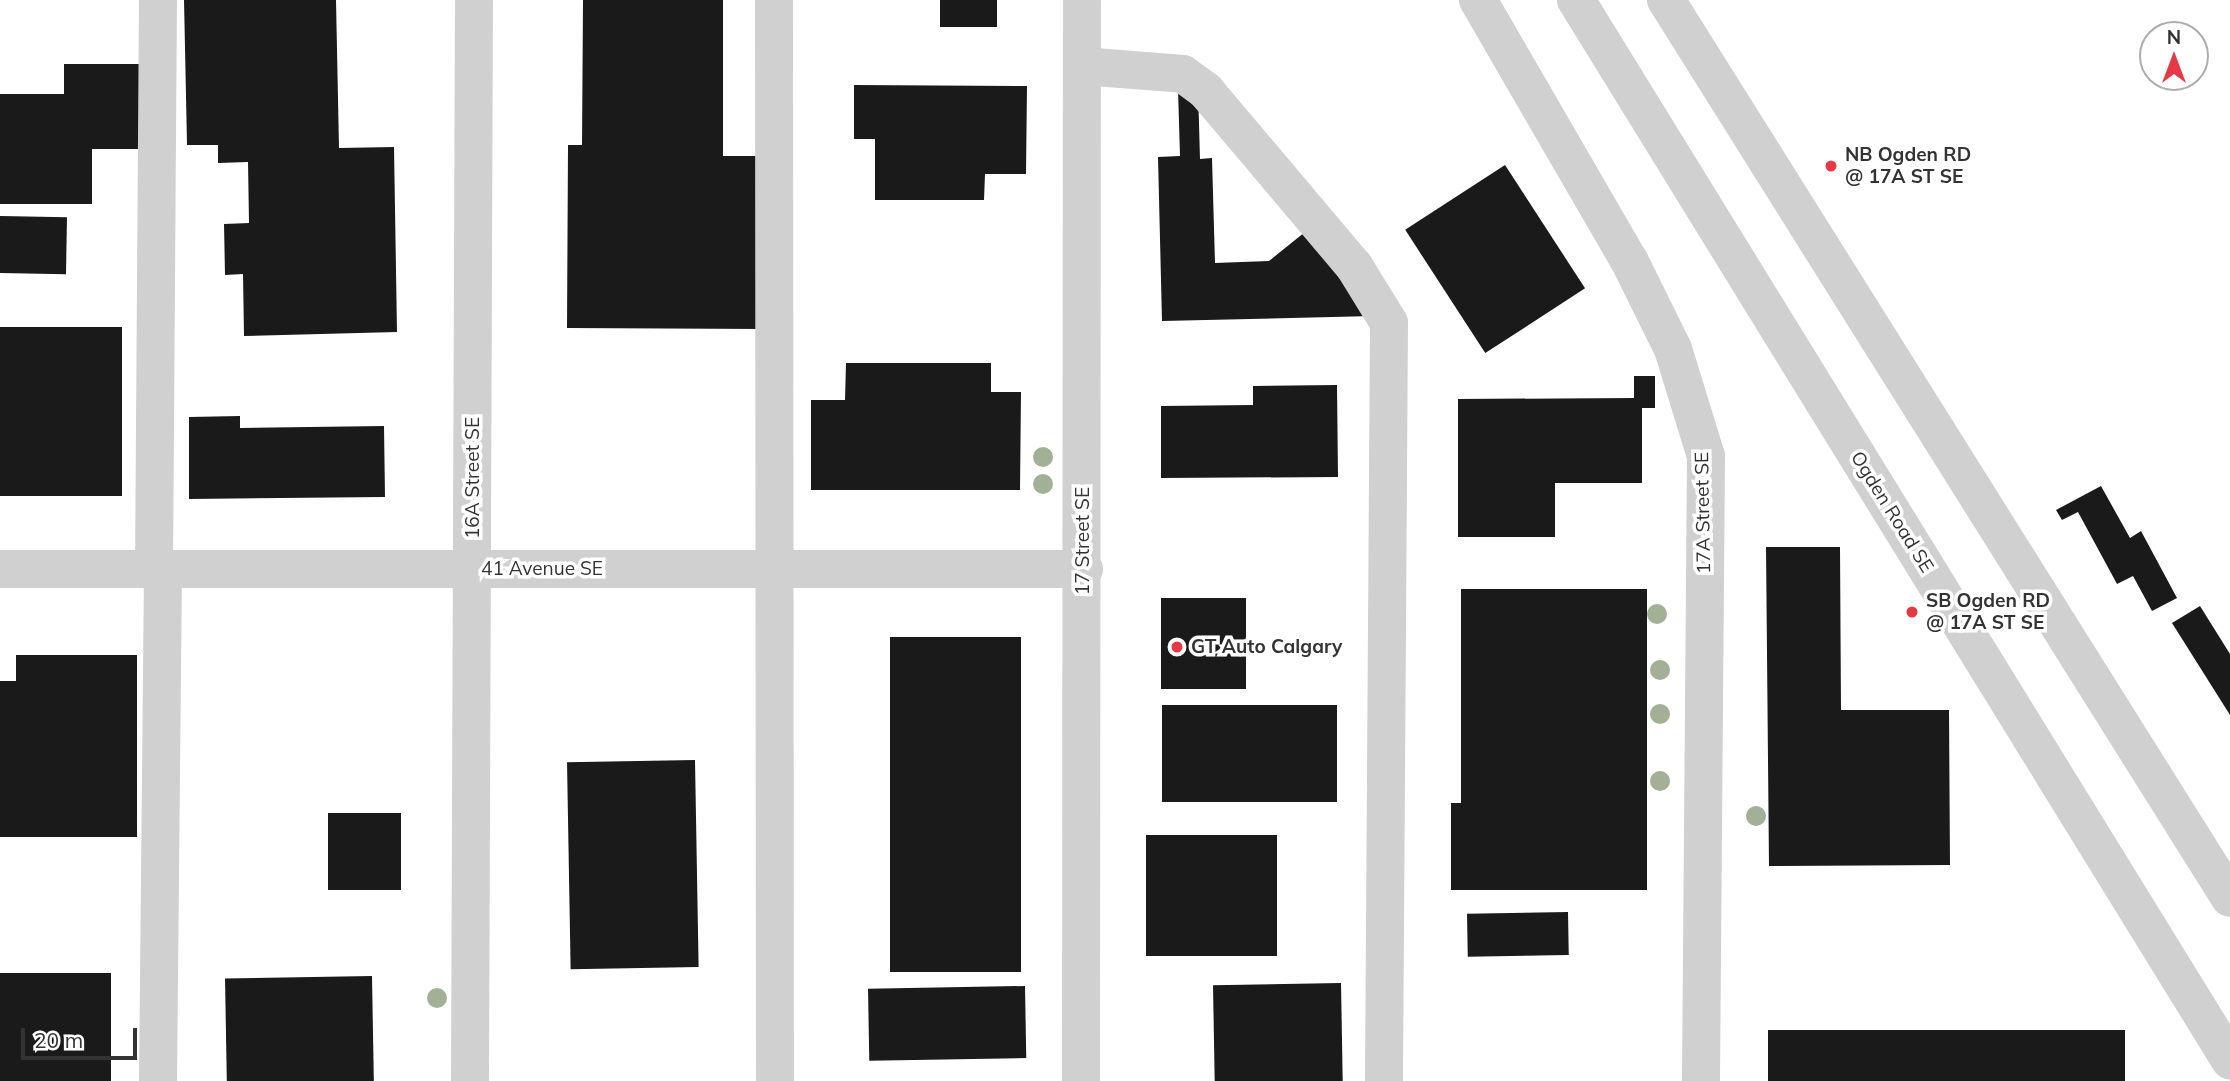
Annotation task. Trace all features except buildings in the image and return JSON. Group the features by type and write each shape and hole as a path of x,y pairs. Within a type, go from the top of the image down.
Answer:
{"street":[{"path":"158,1081 159,0"},
{"name":"16A Street SE","path":"470,1081 474,0"},
{"path":"774,0 775,1081"},
{"name":"17 Street SE","path":"1082,0 1082,1081"},
{"name":"17A Street SE","path":"1478,0 1629,260 1673,349 1706,456 1702,1081"},
{"name":"Ogden Road SE","path":"1576,0 2230,1060"},
{"path":"1666,0 2230,898"},
{"path":"1082,66 1183,74 1206,91 1354,266 1389,323 1384,1081"},
{"name":"41 Avenue SE","path":"0,569 1084,569"}],"place":[{"name":"NB Ogden RD @ 17A ST SE","path":"1831,166"},
{"name":"SB Ogden RD @ 17A ST SE","path":"1912,612"},
{"name":"GT Auto Calgary","path":"1177,647"}]}
